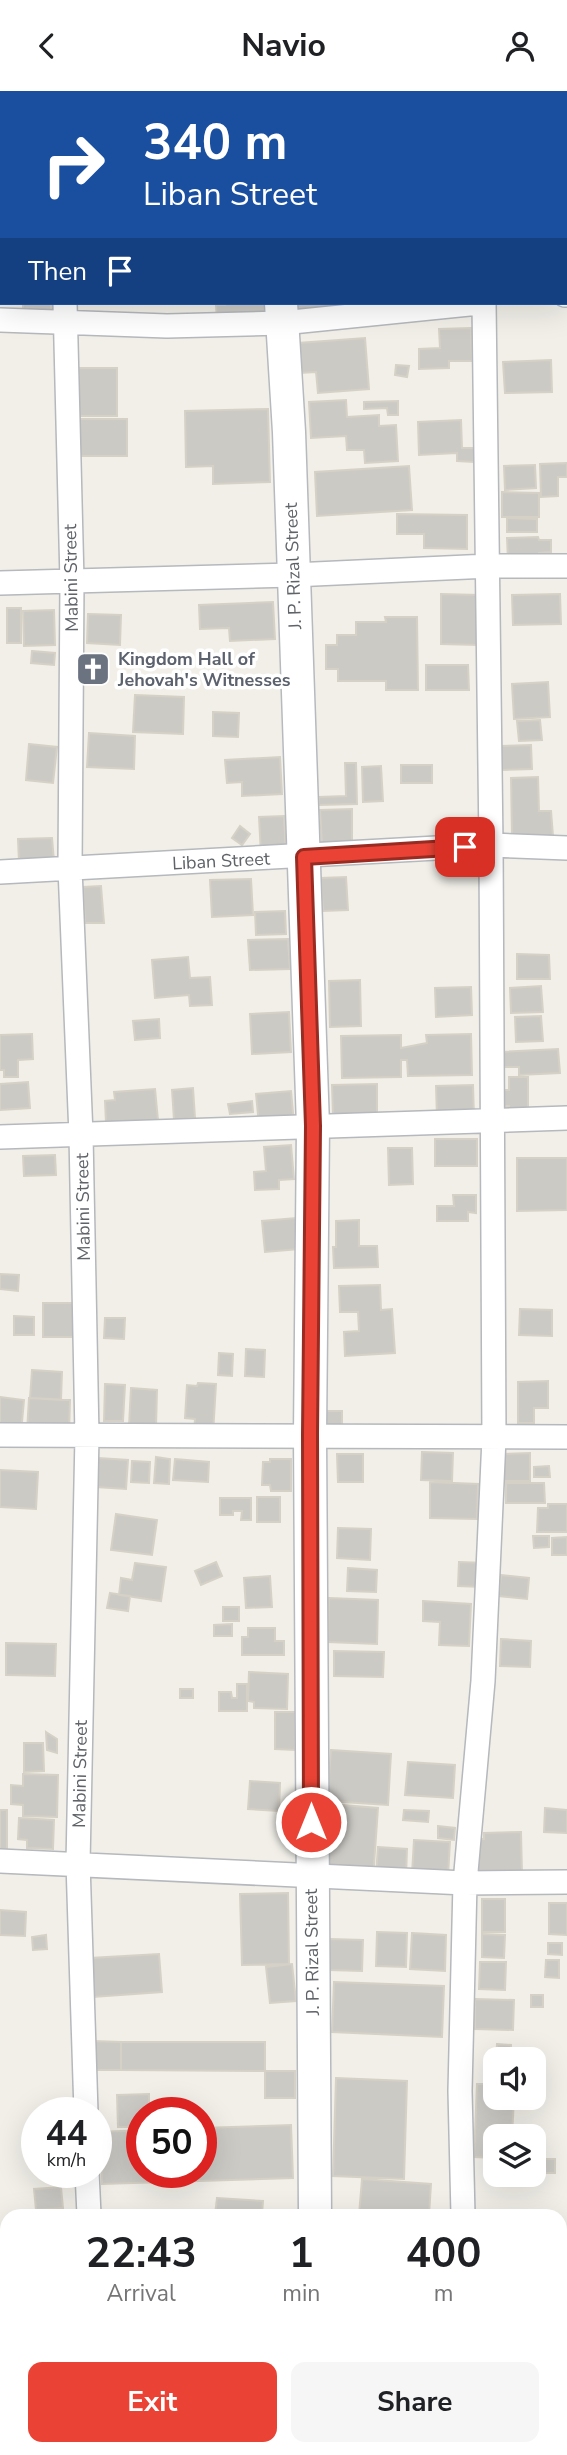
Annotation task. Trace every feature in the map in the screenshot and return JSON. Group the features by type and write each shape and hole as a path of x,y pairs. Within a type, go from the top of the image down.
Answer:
{"main road":[{"name":"J. P. Rizal Street","path":"282,313 289,432 313,1126 310,1434 315,2209"}],"street":[{"path":"0,320 65,312 167,326 282,313 442,305"},
{"path":"463,2209 460,2091 465,1883 483,1681 494,1439 489,566 482,305"},
{"name":"Mabini Street","path":"65,312 72,581 70,868 81,1135 87,1436 78,1863 86,2097"},
{"path":"0,583 293,575 489,566 567,566"},
{"name":"Liban Street","path":"0,872 491,845 567,848"},
{"path":"0,1137 567,1118"},
{"path":"0,1435 310,1434 494,1439 567,1437"},
{"path":"0,1861 465,1883 567,1882"},
{"path":"88,2188 89,2209"}],"building":[{"path":"23,305 51,305 51,315 23,315"},
{"path":"216,305 272,305 272,320 217,321"},
{"path":"295,305 336,305 336,312 296,315"},
{"path":"471,328 472,361 449,361 449,368 419,369 419,349 440,348 439,329"},
{"path":"365,338 369,389 318,393 316,372 300,373 298,343"},
{"path":"551,360 552,392 505,393 503,362"},
{"path":"396,365 409,366 407,377 395,375"},
{"path":"79,368 117,368 117,416 79,416"},
{"path":"346,400 347,417 379,415 379,426 396,425 398,461 365,463 364,450 347,450 346,436 311,438 309,402"},
{"path":"398,401 398,415 388,415 387,408 364,409 364,402"},
{"path":"268,409 270,482 213,484 213,466 186,467 185,411"},
{"path":"74,419 127,419 127,456 75,456"},
{"path":"461,420 462,448 474,448 474,462 457,461 457,453 419,455 418,422"},
{"path":"567,463 567,477 558,477 558,496 541,497 540,464"},
{"path":"535,465 536,488 505,490 504,466"},
{"path":"409,466 412,510 317,516 315,472"},
{"path":"502,492 539,493 539,517 502,517"},
{"path":"397,514 467,515 467,549 424,548 424,534 397,534"},
{"path":"507,518 537,519 537,532 507,532"},
{"path":"538,537 539,540 551,540 551,552 539,553 540,560 508,561 507,538"},
{"path":"441,594 479,595 478,645 441,644"},
{"path":"560,594 561,624 513,625 512,595"},
{"path":"273,602 275,639 230,641 229,628 200,629 199,605"},
{"path":"7,608 21,608 21,643 7,643"},
{"path":"54,610 55,645 24,646 23,611"},
{"path":"88,614 121,615 120,645 87,643"},
{"path":"385,617 417,617 418,690 386,690 386,681 338,681 338,669 326,669 326,645 337,645 337,635 356,635 356,622 386,622"},
{"path":"32,651 55,653 54,665 31,663"},
{"path":"426,665 468,665 469,690 426,690"},
{"path":"548,682 550,717 514,719 512,684"},
{"path":"135,695 184,697 183,734 133,732"},
{"path":"213,712 239,713 238,737 213,736"},
{"path":"540,720 542,740 519,741 517,721"},
{"path":"89,733 135,736 134,769 87,767"},
{"path":"29,744 57,747 53,783 26,780"},
{"path":"531,745 532,769 502,770 501,746"},
{"path":"280,757 282,794 242,796 242,782 227,783 225,760"},
{"path":"345,763 356,763 357,804 319,805 319,797 346,796"},
{"path":"401,765 432,765 432,783 401,783"},
{"path":"381,766 383,801 363,802 362,767"},
{"path":"538,777 539,811 551,811 553,836 512,837 511,778"},
{"path":"352,809 352,845 322,846 320,810"},
{"path":"284,816 286,853 261,855 259,817"},
{"path":"240,826 250,834 242,845 232,838"},
{"path":"52,838 54,861 19,862 18,839"},
{"path":"346,877 348,910 323,911 321,878"},
{"path":"251,879 253,915 212,917 210,880"},
{"path":"101,886 104,923 85,923 83,887"},
{"path":"285,911 286,934 256,935 255,912"},
{"path":"288,939 290,969 250,970 248,940"},
{"path":"517,954 549,955 550,979 517,979"},
{"path":"188,957 190,978 210,977 212,1005 190,1006 189,995 155,998 152,960"},
{"path":"360,980 361,1026 330,1027 329,981"},
{"path":"541,986 543,1012 511,1013 510,988"},
{"path":"471,987 472,1015 436,1017 435,988"},
{"path":"289,1012 291,1052 252,1054 250,1014"},
{"path":"541,1016 543,1041 516,1042 515,1017"},
{"path":"159,1019 160,1038 135,1040 133,1021"},
{"path":"32,1034 33,1059 18,1060 18,1077 4,1077 4,1070 0,1070 0,1035"},
{"path":"471,1034 472,1075 408,1076 407,1060 401,1060 401,1077 342,1078 341,1036 401,1035 401,1048 427,1043 426,1035"},
{"path":"558,1049 560,1073 519,1075 519,1067 500,1067 499,1052"},
{"path":"509,1077 528,1077 528,1115 509,1115 509,1106 501,1106 501,1090 509,1090"},
{"path":"28,1082 30,1108 0,1110 0,1084"},
{"path":"377,1084 377,1116 333,1116 332,1085"},
{"path":"473,1085 474,1117 437,1118 436,1086"},
{"path":"193,1088 195,1118 174,1120 172,1090"},
{"path":"155,1089 158,1120 106,1123 105,1101 115,1100 114,1092"},
{"path":"291,1091 294,1123 259,1125 256,1094"},
{"path":"252,1101 253,1112 230,1114 228,1104"},
{"path":"435,1139 477,1139 477,1166 435,1166"},
{"path":"291,1145 294,1179 279,1180 279,1189 255,1190 254,1172 266,1171 264,1147"},
{"path":"388,1148 412,1148 413,1184 389,1185"},
{"path":"55,1155 56,1175 24,1176 23,1156"},
{"path":"517,1158 567,1158 567,1210 517,1211"},
{"path":"453,1195 476,1195 476,1213 468,1212 468,1221 437,1221 437,1206 454,1206"},
{"path":"296,1218 299,1249 265,1252 262,1221"},
{"path":"359,1220 359,1246 377,1246 378,1267 334,1268 336,1221"},
{"path":"0,1274 19,1275 18,1291 0,1289"},
{"path":"380,1285 381,1310 392,1309 395,1353 345,1356 344,1332 359,1331 358,1312 340,1312 339,1286"},
{"path":"43,1303 75,1303 75,1337 43,1337"},
{"path":"520,1309 552,1310 552,1336 519,1335"},
{"path":"14,1316 34,1317 34,1335 14,1335"},
{"path":"105,1318 125,1318 124,1339 104,1338"},
{"path":"246,1349 265,1350 264,1377 245,1376"},
{"path":"219,1353 233,1354 232,1376 218,1375"},
{"path":"32,1370 62,1372 61,1400 30,1398"},
{"path":"548,1381 548,1408 534,1408 534,1423 518,1423 518,1382"},
{"path":"198,1383 216,1384 213,1434 194,1432 195,1419 185,1418 187,1385 197,1386"},
{"path":"105,1384 125,1385 123,1421 104,1421"},
{"path":"131,1388 157,1390 156,1427 129,1426"},
{"path":"0,1397 24,1400 21,1433 0,1431"},
{"path":"29,1398 70,1400 69,1434 27,1432"},
{"path":"325,1411 342,1411 342,1430 325,1430"},
{"path":"422,1452 453,1453 452,1481 421,1480"},
{"path":"530,1453 530,1481 501,1481 500,1454"},
{"path":"337,1454 363,1454 363,1482 338,1482"},
{"path":"156,1457 170,1459 169,1484 154,1483"},
{"path":"98,1458 128,1460 126,1489 96,1487"},
{"path":"175,1459 209,1462 208,1482 173,1480"},
{"path":"270,1459 291,1459 291,1491 271,1491 270,1485 262,1485 263,1462 270,1462"},
{"path":"132,1461 150,1462 149,1483 131,1482"},
{"path":"549,1466 550,1477 534,1477 534,1467"},
{"path":"0,1470 38,1472 36,1509 0,1507"},
{"path":"430,1482 478,1484 477,1519 430,1518"},
{"path":"506,1483 544,1483 545,1503 506,1503"},
{"path":"257,1497 280,1497 280,1522 257,1522"},
{"path":"220,1498 251,1498 251,1520 241,1520 242,1511 233,1511 233,1515 220,1515"},
{"path":"548,1504 567,1504 567,1532 537,1532 538,1508 548,1508"},
{"path":"116,1514 157,1520 152,1555 111,1550"},
{"path":"338,1528 371,1529 370,1560 337,1558"},
{"path":"533,1536 549,1536 549,1547 534,1548"},
{"path":"567,1537 567,1555 552,1555 552,1538"},
{"path":"216,1562 222,1576 201,1585 195,1571"},
{"path":"459,1562 485,1563 483,1587 458,1586"},
{"path":"135,1563 166,1567 161,1601 119,1595 121,1578 132,1580"},
{"path":"348,1568 377,1570 376,1592 347,1591"},
{"path":"501,1575 529,1578 527,1599 499,1596"},
{"path":"270,1576 272,1607 246,1608 244,1578"},
{"path":"110,1593 130,1596 128,1611 107,1608"},
{"path":"329,1598 378,1600 377,1644 328,1642"},
{"path":"423,1601 471,1604 469,1646 439,1645 440,1622 423,1621"},
{"path":"223,1607 239,1607 239,1621 223,1621"},
{"path":"232,1624 232,1636 214,1636 214,1625"},
{"path":"248,1628 275,1628 275,1641 284,1641 284,1655 242,1655 242,1637 248,1637"},
{"path":"501,1639 531,1641 530,1667 500,1666"},
{"path":"6,1643 56,1644 55,1676 6,1675"},
{"path":"334,1651 384,1652 383,1677 334,1676"},
{"path":"249,1672 288,1674 287,1709 254,1708 254,1702 248,1701"},
{"path":"237,1684 247,1684 247,1711 219,1711 219,1692 231,1692 232,1698 237,1698"},
{"path":"180,1689 193,1689 193,1698 180,1698"},
{"path":"275,1712 295,1712 295,1750 275,1749"},
{"path":"46,1732 57,1739 57,1753 47,1750"},
{"path":"24,1743 43,1743 44,1771 24,1772"},
{"path":"331,1750 391,1754 388,1805 327,1801"},
{"path":"408,1762 455,1765 453,1798 405,1795"},
{"path":"23,1774 58,1775 57,1817 23,1816 23,1805 11,1804 11,1785 23,1786"},
{"path":"250,1781 280,1783 279,1811 248,1809"},
{"path":"331,1804 378,1808 373,1879 326,1875"},
{"path":"545,1808 567,1810 567,1833 544,1832"},
{"path":"0,1810 7,1810 7,1849 0,1849"},
{"path":"404,1810 429,1811 428,1822 403,1820"},
{"path":"19,1818 54,1820 53,1849 27,1848 27,1840 18,1839"},
{"path":"438,1826 455,1828 454,1840 438,1838"},
{"path":"521,1832 522,1874 472,1872 473,1838 484,1839 484,1833"},
{"path":"414,1840 450,1842 448,1876 412,1874"},
{"path":"378,1847 407,1849 406,1877 376,1874"},
{"path":"288,1893 289,1964 242,1965 240,1894"},
{"path":"482,1899 505,1899 505,1932 482,1932"},
{"path":"549,1903 567,1903 567,1935 549,1934"},
{"path":"0,1910 26,1912 25,1936 0,1935"},
{"path":"377,1932 407,1933 406,1967 376,1966"},
{"path":"412,1933 446,1935 445,1971 410,1969"},
{"path":"482,1934 505,1935 504,1958 482,1957"},
{"path":"46,1935 47,1949 33,1950 32,1937"},
{"path":"330,1939 363,1940 362,1971 329,1970"},
{"path":"548,1943 562,1943 562,1955 548,1954"},
{"path":"159,1954 162,1992 93,1997 90,1958"},
{"path":"546,1960 559,1960 559,1978 545,1977"},
{"path":"480,1962 506,1962 505,1990 479,1989"},
{"path":"292,1964 296,2001 270,2003 266,1967"},
{"path":"334,1982 444,1986 442,2037 332,2032"},
{"path":"531,1995 543,1995 543,2007 531,2007"},
{"path":"475,1999 514,2000 513,2030 475,2029"},
{"path":"93,2041 121,2042 121,2070 93,2070"},
{"path":"121,2042 265,2042 265,2071 121,2070"},
{"path":"497,2044 511,2045 511,2047 497,2047"},
{"path":"265,2071 295,2071 295,2098 265,2098"},
{"path":"336,2078 407,2081 404,2179 333,2176"},
{"path":"477,2084 483,2084 483,2110 513,2110 513,2124 483,2124 483,2157 474,2157"},
{"path":"149,2094 149,2097 126,2097 126,2127 118,2127 117,2095"},
{"path":"291,2125 293,2178 217,2180 217,2127"},
{"path":"112,2131 126,2131 126,2183 112,2184"},
{"path":"546,2159 555,2159 555,2173 546,2173"},
{"path":"362,2179 431,2184 429,2209 360,2209"},
{"path":"61,2188 63,2208 36,2209 34,2189"},
{"path":"217,2198 263,2201 262,2209 216,2209"}],"place":[{"name":"Kingdom Hall of Jehovah's Witnesses","path":"93,669"}],"route":[{"path":"311,1822 310,1434 313,1126 304,857 465,847"}]}
